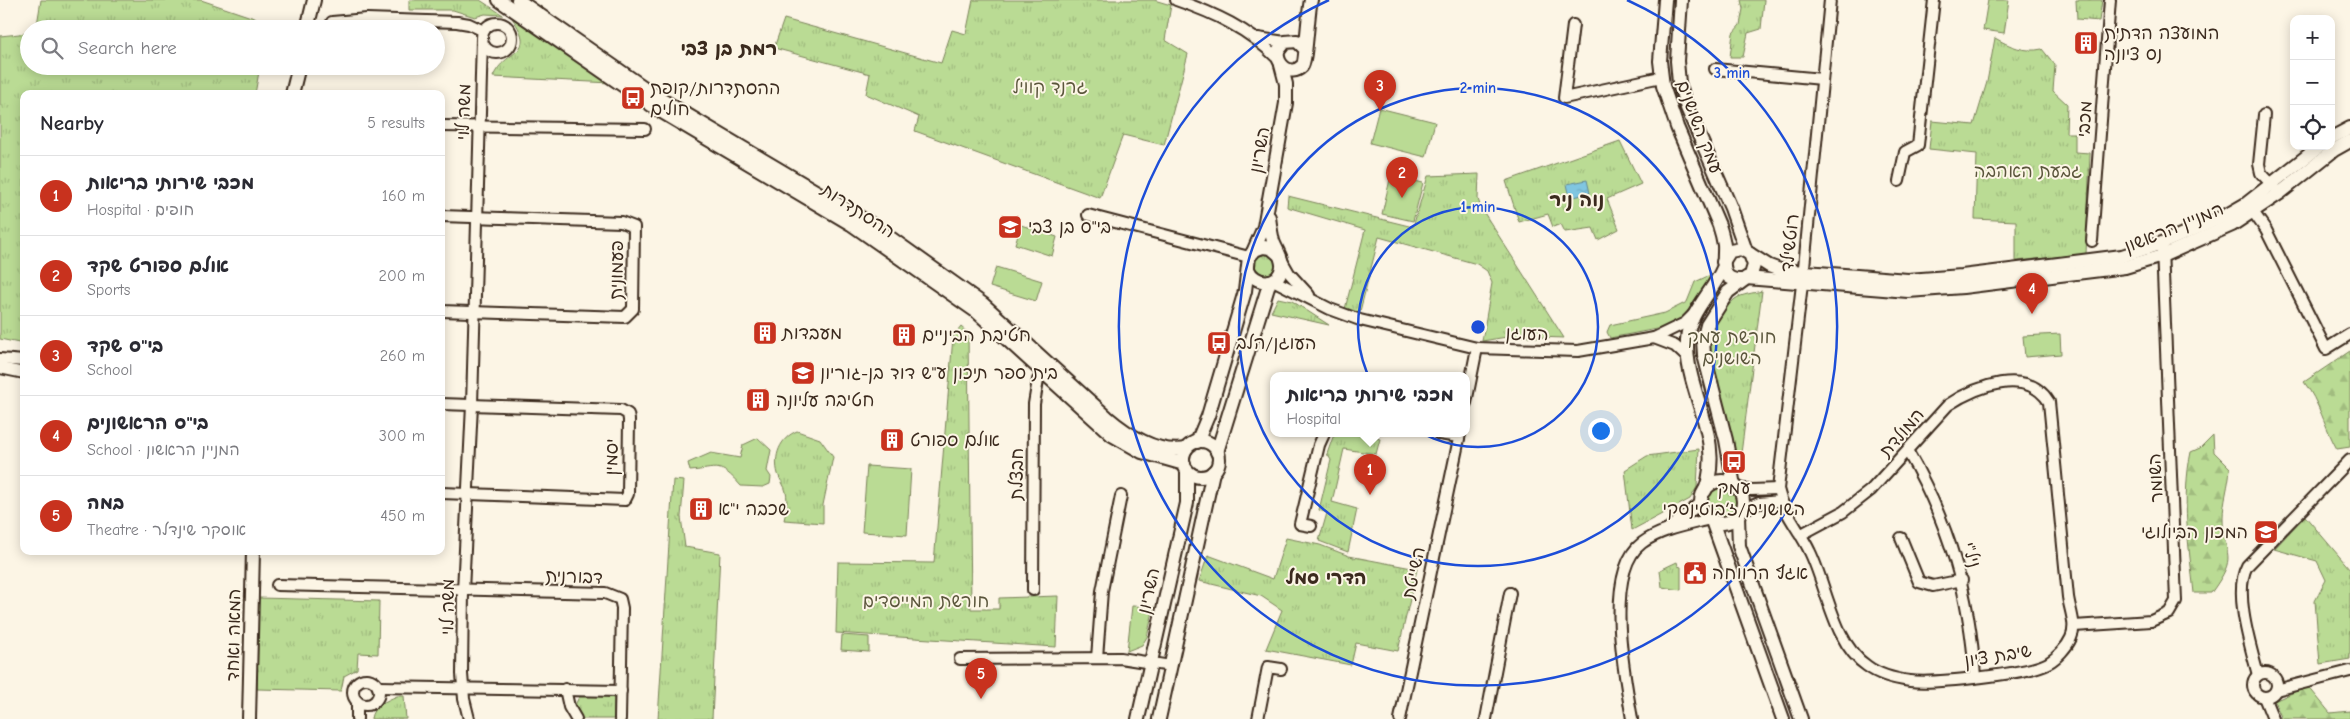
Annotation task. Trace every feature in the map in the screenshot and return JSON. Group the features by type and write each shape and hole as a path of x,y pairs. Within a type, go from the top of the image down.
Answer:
{"street":[{"path":"309,20 314,0"},
{"name":"ההסתדרות","path":"499,0 656,109 861,231 977,312 1129,434 1158,447 1186,449"},
{"name":"ההסתדרות","path":"518,0 662,100 871,224 984,304 1048,368 1100,425 1124,443 1142,452 1185,467"},
{"path":"1176,0 1213,13 1255,37 1279,62 1290,70 1300,67 1306,59 1305,49 1311,0"},
{"name":"עמק השושנים","path":"1665,0 1661,77 1672,114 1719,225 1724,245 1723,265"},
{"name":"עמק השושנים","path":"1681,0 1677,61 1680,89 1731,208 1748,253"},
{"name":"רוטשילד","path":"1778,489 1803,278 1830,0"},
{"path":"1900,181 1906,152 1918,145 1934,0"},
{"name":"מכבי","path":"2092,241 2110,0"},
{"path":"1279,62 1278,51 1299,33 1308,14"},
{"path":"445,22 469,24 483,35 490,51 503,52 510,45 512,37 506,26 492,24 483,35"},
{"path":"1573,25 1564,98 1661,77"},
{"name":"משה לוי","path":"469,719 463,688 464,591 472,405 483,35"},
{"path":"1255,37 1300,42 1305,49"},
{"name":"משה לוי","path":"482,76 494,56 503,52"},
{"name":"השריון","path":"1197,442 1208,416 1245,291 1250,259 1264,226 1286,103 1286,84 1279,62"},
{"name":"השריון","path":"1286,103 1300,67"},
{"path":"1715,68 1822,78"},
{"path":"293,90 296,75"},
{"path":"2264,115 2259,164 2261,173 2276,189"},
{"path":"445,126 645,129"},
{"path":"2335,136 2350,128"},
{"name":"המניין הראשון","path":"1744,280 1803,278 1881,279 1953,276 2107,259 2162,249 2212,222 2250,208 2350,141"},
{"name":"המניין הראשון","path":"2276,189 2316,150"},
{"name":"השריון","path":"1268,202 1272,239 1280,256"},
{"path":"2250,208 2266,230 2326,349 2350,334"},
{"path":"1088,215 1250,259"},
{"path":"445,216 477,217"},
{"name":"פעמונית","path":"474,312 624,317 633,309 634,227 630,224 477,217"},
{"path":"1159,719 1213,472 1218,462 1217,452 1272,281 1281,271 1280,256 1266,247 1250,259"},
{"path":"1783,719 1711,520 1704,512 1703,497 1711,472 1712,454 1688,358 1687,339 1697,311 1730,251 1735,249 1748,253 1754,264 1753,270 1744,280 1733,287 1715,312 1703,340 1704,355 1736,487 1742,498 1738,538 1742,554 1800,719"},
{"name":"השומר","path":"2074,626 2151,621 2169,613 2176,600 2162,249"},
{"name":"המניין הראשון","path":"1748,253 1769,266 1803,278"},
{"name":"העוגן","path":"1280,256 1289,273 1315,301"},
{"path":"1250,259 1256,280 1272,281"},
{"path":"1723,265 1731,279 1744,280"},
{"name":"העוגן","path":"1272,281 1360,320 1477,348 1578,351 1654,338 1685,323 1697,311"},
{"path":"445,312 474,312"},
{"path":"1654,338 1674,345 1688,358"},
{"path":"1470,383 1477,348"},
{"path":"0,360 20,361"},
{"path":"0,368 20,371"},
{"name":"חבצלת","path":"1033,590 1034,404 1038,380 1048,368"},
{"name":"המולדת","path":"1800,535 1843,512 1871,490 1908,452 1948,405 1963,395 1991,385 2004,383 2030,385 2045,395 2050,407 2068,597 2074,626"},
{"path":"445,404 472,405"},
{"name":"יסמין","path":"468,494 621,502 625,500 628,494 629,420 626,411 472,405"},
{"path":"1311,526 1300,524 1319,445 1323,437"},
{"name":"השייטת","path":"1400,719 1460,437"},
{"path":"1213,472 1206,476 1198,477 1185,467 1186,449 1197,442 1209,443 1217,452"},
{"name":"ניל\"י","path":"1908,452 1953,549 1962,580 1970,620 1976,677"},
{"path":"2258,675 2244,615 2243,574 2248,566 2350,460"},
{"name":"השריון","path":"1138,719 1187,503 1185,467"},
{"path":"1667,531 1718,482 1751,490 1778,489"},
{"name":"שיבת ציון","path":"1778,489 1780,501 1816,564 1840,631 1848,646 1867,666 1880,673 1911,681 1929,682 2021,672 2049,662 2065,646 2074,626"},
{"path":"445,493 468,494"},
{"path":"1097,658 1102,591 1121,496"},
{"path":"1632,719 1622,646 1621,583 1625,567 1632,554 1641,543 1667,531 1711,520 1724,523 1759,504 1780,501"},
{"path":"1901,538 1919,582 1933,586 1962,580"},
{"name":"המאה ואחד","path":"249,719 253,555"},
{"path":"276,585 464,591"},
{"name":"דבורנית","path":"464,591 605,594 616,596 620,599 622,608 620,719"},
{"path":"1486,719 1510,593"},
{"path":"960,659 1097,658 1151,661 1170,666"},
{"path":"1258,719 1268,667 1281,669"},
{"path":"2276,690 2276,682 2272,675 2265,673 2258,675 2254,680 2253,688 2257,694 2264,697 2271,696 2276,690 2350,671"},
{"path":"356,719 357,702 353,689 358,682 368,679 378,687 620,691"},
{"path":"357,702 365,705 374,702 378,696 378,687"},
{"path":"566,689 569,707 576,719"},
{"path":"2264,697 2273,719"}],"green space":[{"path":"41,0 201,0 260,20 38,20"},
{"path":"409,0 480,0 503,15 485,14 475,17 453,10 409,10"},
{"name":"גרנד קוויל","path":"973,0 1154,0 1171,5 1165,40 1188,54 1164,145 1123,135 1100,198 915,131 919,117 866,94 870,74 774,48 784,19 941,63 952,30 966,34"},
{"path":"1741,0 1764,0 1761,29 1748,33 1743,57 1730,57 1733,33 1740,25 1743,9"},
{"path":"1988,0 2009,0 2004,33 1983,30"},
{"path":"2076,0 2102,0 2099,21 2077,19"},
{"path":"512,18 611,83 493,77 498,68 521,46 522,39"},
{"path":"20,34 20,75 258,75 256,90 20,90 20,343 0,339 0,36"},
{"name":"גבעת האהבה","path":"1995,38 2017,48 2029,50 2042,49 2055,65 2053,91 2067,104 2066,133 2075,133 2075,152 2090,153 2086,254 2016,261 2016,221 1975,219 1977,154 1929,149 1932,121 1974,125 1987,82"},
{"path":"1379,108 1435,122 1426,157 1370,143"},
{"path":"1620,141 1641,184 1607,199 1619,229 1598,240 1593,228 1565,232 1561,224 1553,227 1548,214 1519,222 1506,181"},
{"path":"1479,174 1478,199 1481,208 1564,338 1513,336 1482,341 1492,283 1487,271 1477,264 1379,237 1359,315 1345,309 1365,230 1287,207 1288,196 1413,227 1428,176"},
{"path":"1391,175 1423,183 1413,221 1382,214"},
{"path":"1021,225 1057,237 1052,256 1015,244"},
{"path":"1265,252 1273,256 1277,264 1273,272 1265,276 1257,272 1253,264 1257,256"},
{"path":"996,267 1042,281 1036,301 990,287"},
{"path":"1708,276 1713,276 1677,325 1610,338 1607,332 1610,325 1665,313 1687,302 1695,282"},
{"name":"חורשת עמק השושנים","path":"1762,291 1739,469 1708,347 1712,334 1725,309 1741,296"},
{"path":"1278,298 1292,301 1329,325 1271,312"},
{"name":"חורשת המייסדים","path":"961,327 968,333 971,609 999,609 999,598 1058,596 1056,647 836,633 838,562 934,563 953,337"},
{"path":"2060,334 2061,354 2025,357 2023,336"},
{"path":"2350,351 2350,447 2337,449 2314,398 2304,382"},
{"path":"797,431 820,439 833,457 823,505 823,523 784,520 787,496 778,474 777,454 786,438"},
{"path":"2213,435 2214,452 2230,468 2223,518 2228,563 2211,593 2194,593 2186,505 2188,469 2191,452 2200,448"},
{"path":"1333,437 1373,437 1380,439 1376,454 1344,449 1332,502 1357,509 1348,552 1319,541 1327,513 1319,510 1331,460 1327,454"},
{"path":"758,438 771,450 767,471 771,477 770,484 763,487 741,486 728,473 718,468 690,471 688,463 711,453 740,458 743,445"},
{"path":"1699,449 1697,487 1690,499 1632,530 1625,470 1647,456"},
{"path":"867,466 911,469 907,535 862,532"},
{"path":"673,480 684,481 681,517 685,547 720,553 712,719 658,719"},
{"path":"1722,486 1734,490 1738,502 1734,514 1722,518 1710,514 1706,502 1710,490"},
{"path":"2305,516 2350,569 2350,659 2320,664 2315,601 2326,580 2317,561 2274,549"},
{"path":"1286,538 1320,545 1349,556 1417,569 1398,651 1356,643 1351,665 1266,649 1282,610 1261,596 1199,581 1208,555 1273,579"},
{"path":"1677,562 1678,566 1681,567 1681,590 1662,587 1660,570"},
{"path":"259,598 379,601 378,654 358,653 357,669 344,676 341,691 257,689"},
{"path":"1132,606 1154,607 1147,637 1142,645 1127,651"},
{"path":"842,635 869,637 869,652 841,650"},
{"path":"2308,686 2330,713 2350,711 2350,719 2282,719 2274,701"},
{"path":"397,696 404,696 406,719 371,719 377,707"},
{"path":"604,696 614,698 614,719 582,719 575,705 579,697"}],"water":[{"path":"1587,180 1590,193 1570,198 1567,184"}],"place":[{"name":"המועצה הדתית נס ציונה","path":"2086,43"},
{"name":"ההסתדרות/קופת חולים","path":"633,98"},
{"name":"בי\"ס שקד","path":"1380,111"},
{"name":"אולם ספורט שקד","path":"1402,198"},
{"name":"בי\"ס בן צבי","path":"1010,227"},
{"name":"בי\"ס הראשונים","path":"2032,314"},
{"name":"מעבדות","path":"765,333"},
{"name":"חטיבת הביניים","path":"904,335"},
{"name":"העוגן/הלב","path":"1219,343"},
{"name":"בית ספר תיכון ע\"ש דוד בן-גוריון","path":"803,373"},
{"name":"חטיבה עליונה","path":"758,400"},
{"name":"אולם ספורט","path":"892,440"},
{"name":"עמק השושנים/ז׳בוטינסקי","path":"1734,462"},
{"name":"מכבי שירותי בריאות","path":"1370,495"},
{"name":"שכבה י\"א","path":"701,509"},
{"name":"המכון הביולוגי","path":"2266,532"},
{"name":"אגף הרווחה","path":"1695,573"},
{"name":"במה","path":"981,699"}],"district":[{"name":"רמת בן צבי","path":"729,49"},
{"name":"נוה ניר","path":"1577,200"},
{"name":"הדרי סמל","path":"1326,578"}]}
